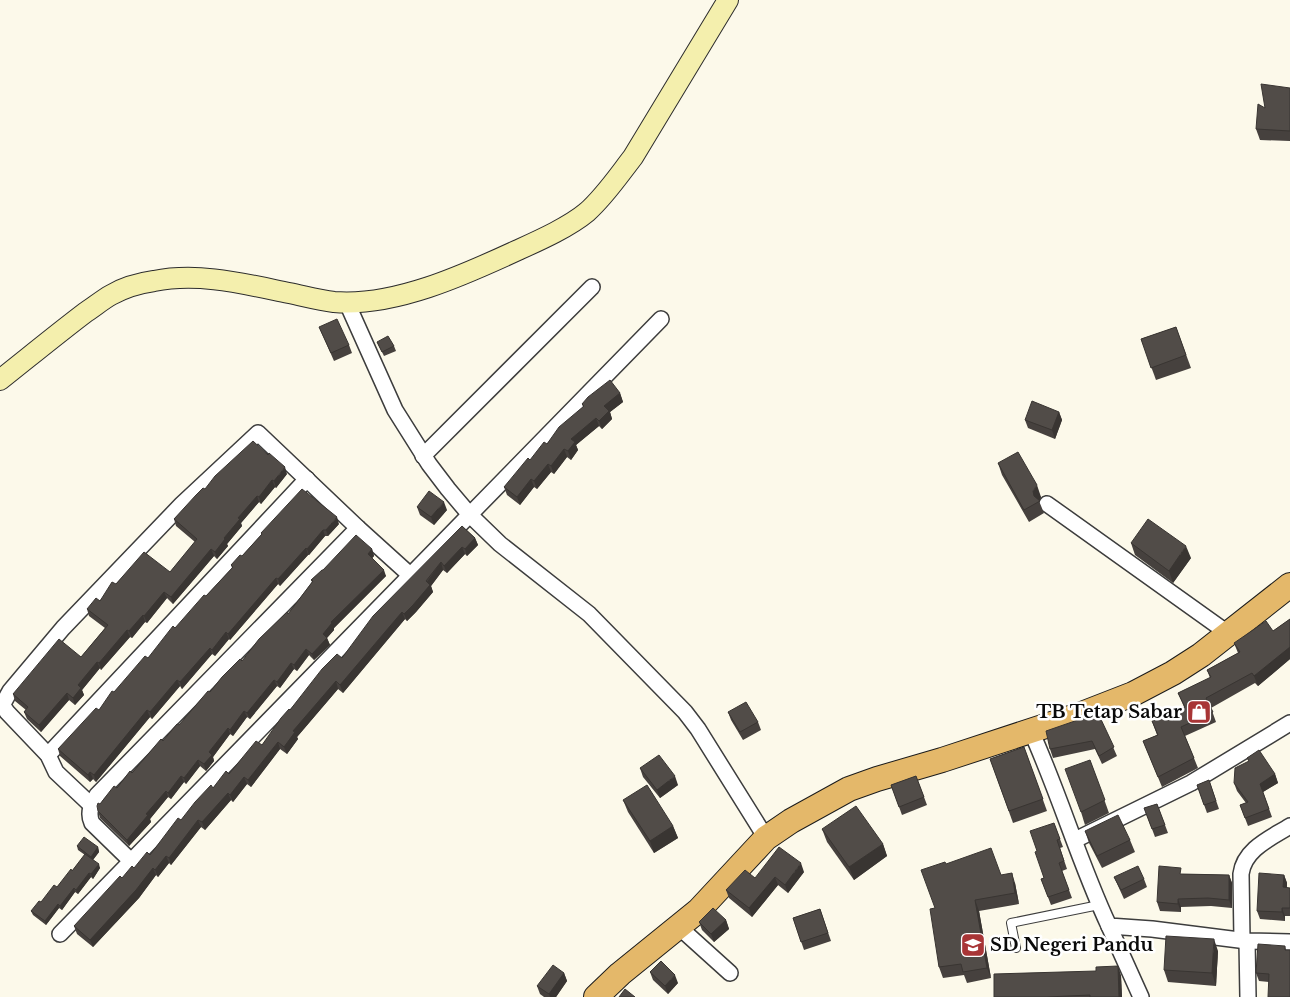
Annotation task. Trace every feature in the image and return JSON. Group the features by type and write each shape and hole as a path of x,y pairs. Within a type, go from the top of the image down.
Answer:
{"highway":[{"path":"596,997 620,974 699,910 766,838 792,821 849,789 1079,715 1134,694 1173,673 1229,634 1290,585"}],"main road":[{"path":"0,380 112,294 155,281 193,278 213,279 319,300 347,302 396,296 464,275 553,234 586,213 633,157 728,0"}],"street":[{"path":"423,456 592,287"},
{"path":"347,302 395,410 423,456 448,489 470,515 500,544 589,614 678,705 698,729 766,838"},
{"path":"60,934 661,319"},
{"path":"91,805 56,772 48,755 7,712 3,706 4,702 10,691 63,628 182,504 258,433 410,575"},
{"path":"48,755 307,479"},
{"path":"1047,504 1229,634"},
{"path":"131,861 92,823 90,818 91,805 100,791 358,528"},
{"path":"1074,840 1191,783 1290,723"},
{"path":"1031,731 1047,767 1099,905 1141,997"},
{"path":"1248,997 1241,874 1243,864 1252,852 1290,826"},
{"path":"1109,926 1244,941 1290,942"},
{"path":"679,927 730,973"}],"lane":[{"path":"1016,948 1011,923 1099,905"}],"building":[{"path":"1261,84 1290,88 1290,131 1256,129 1258,104 1265,108"},
{"path":"337,319 349,345 331,353 319,327"},
{"path":"1176,327 1186,355 1151,368 1141,339"},
{"path":"388,336 394,346 382,352 377,342"},
{"path":"610,380 620,393 604,406 609,411 599,421 596,418 571,439 575,442 568,451 564,449 551,466 548,464 534,481 531,479 517,497 504,487 528,458 530,460 544,442 547,444 559,427 584,406 582,404 588,397"},
{"path":"1032,401 1059,412 1052,430 1025,420"},
{"path":"253,441 285,467 238,518 240,519 215,552 211,549 171,597 164,592 144,616 129,631 127,630 99,663 97,662 78,685 81,688 73,698 67,693 39,725 24,712 28,707 13,694 59,639 81,657 108,625 87,609 96,598 100,601 112,582 116,584 144,552 170,572 197,539 174,519 203,488 205,489 215,476"},
{"path":"1018,452 1037,485 1033,491 1034,496 1040,501 1024,510 998,463"},
{"path":"302,489 337,517 278,579 276,578 228,634 226,632 212,650 210,648 180,682 177,680 150,712 147,710 94,775 90,772 88,775 58,749 96,708 99,710 112,691 114,692 145,656 148,658 173,626 175,628 204,595 206,596 233,567 231,565 240,555 242,556"},
{"path":"429,491 444,502 431,517 417,507"},
{"path":"1148,519 1186,546 1169,571 1131,543"},
{"path":"462,526 475,538 465,549 462,547 444,566 441,562 426,581 430,585 404,614 402,612 340,685 336,681 293,731 295,732 284,747 278,742 248,780 244,777 230,795 228,793 202,822 198,820 169,858 166,856 155,870 153,868 136,890 90,940 74,926 120,876 122,878 132,866 134,868 147,852 150,855 178,818 181,820 211,785 213,788 226,771 229,774 256,741 262,745 281,718 290,710 322,669 337,654 342,658 373,616"},
{"path":"356,535 372,549 368,554 384,570 331,622 323,634 327,638 312,654 306,649 294,665 291,663 277,682 274,680 247,713 244,711 230,730 228,728 209,752 212,755 204,764 198,760 184,778 181,776 168,793 166,791 146,814 148,815 127,840 98,811 98,803 100,804 114,786 117,788 130,771 132,773 161,739 163,741 177,724 179,725 208,691 210,692 240,659 242,661 259,639 287,612 288,614 313,581 311,580"},
{"path":"1290,619 1290,647 1254,676 1252,673 1206,698 1213,712 1181,727 1194,758 1158,777 1143,741 1158,735 1152,721 1185,707 1178,693 1211,677 1207,670 1240,652 1234,643 1266,621 1273,631"},
{"path":"746,702 758,722 740,732 728,712"},
{"path":"1098,713 1114,747 1099,756 1092,741 1050,749 1046,731"},
{"path":"1024,747 1043,799 1009,811 990,759"},
{"path":"1259,750 1275,774 1260,784 1269,809 1245,818 1240,805 1248,802 1234,783 1235,768 1249,761 1247,758"},
{"path":"659,755 675,776 657,790 640,768"},
{"path":"1090,760 1105,800 1081,812 1065,769"},
{"path":"916,776 924,797 899,807 891,785"},
{"path":"1209,780 1216,801 1204,805 1197,785"},
{"path":"647,785 673,826 650,841 623,800"},
{"path":"1157,804 1165,825 1152,829 1144,808"},
{"path":"856,806 883,844 849,867 822,829"},
{"path":"1118,815 1130,840 1097,856 1085,831"},
{"path":"1054,823 1060,839 1057,840 1064,861 1059,863 1069,890 1048,897 1041,879 1044,878 1030,831"},
{"path":"84,837 98,847 91,857 77,846"},
{"path":"779,847 801,863 785,885 775,877 749,908 726,890 745,870 755,878"},
{"path":"991,848 1001,875 1012,873 1015,893 975,900 987,968 963,972 961,964 939,967 930,909 935,908 921,870 945,862 946,864"},
{"path":"85,854 99,864 91,874 89,873 76,890 74,888 45,921 31,911 39,901 41,902 54,885 57,887"},
{"path":"1138,866 1144,879 1121,890 1114,877"},
{"path":"1159,866 1181,868 1180,874 1229,875 1229,900 1208,898 1178,899 1178,904 1157,902"},
{"path":"1259,873 1284,875 1283,887 1290,888 1290,908 1282,908 1282,912 1257,911"},
{"path":"713,908 726,920 711,934 699,922"},
{"path":"820,909 828,933 801,942 793,918"},
{"path":"1166,936 1214,939 1212,973 1164,970"},
{"path":"1258,944 1285,946 1285,950 1290,950 1290,997 1268,997 1269,974 1256,973"},
{"path":"661,961 675,975 665,986 650,972"},
{"path":"553,965 564,973 549,994 537,986"},
{"path":"1118,966 1119,997 1090,997 1090,995 994,997 994,974 1096,971 1096,967"},
{"path":"625,989 635,997 619,997"}],"place":[{"name":"TB Tetap Sabar","path":"1199,712"},
{"name":"SD Negeri Pandu","path":"973,945"}]}
